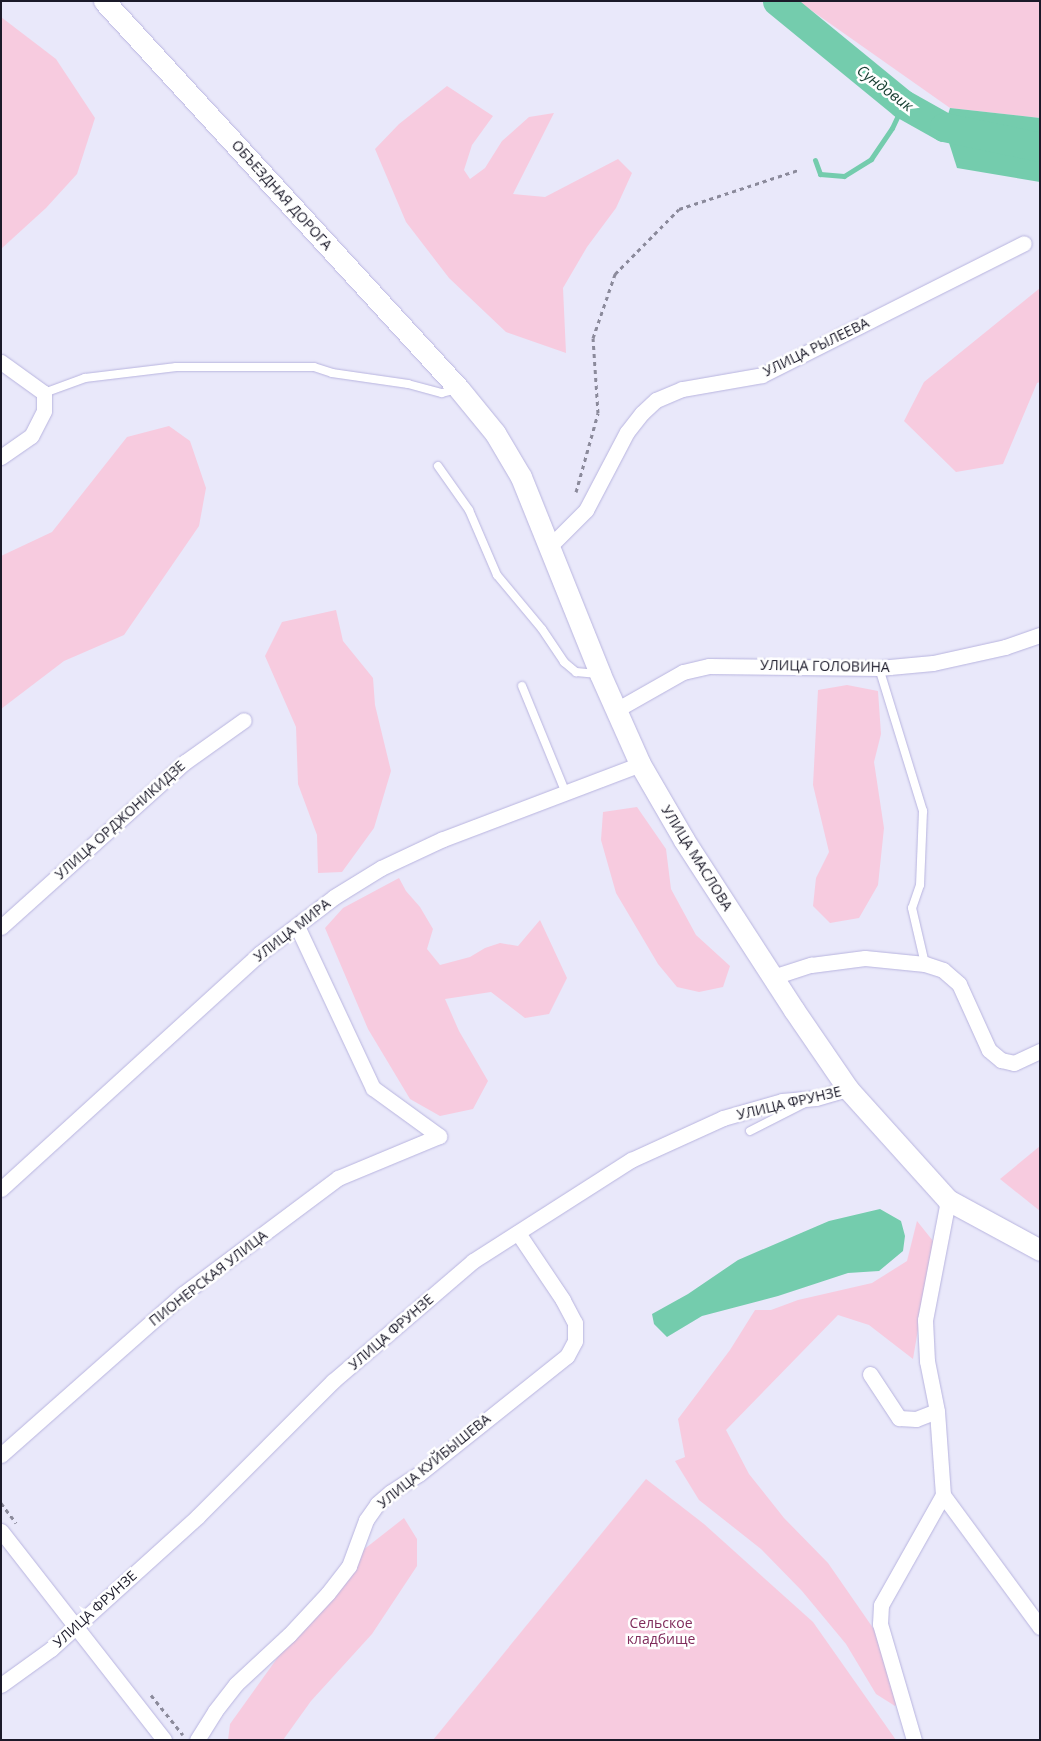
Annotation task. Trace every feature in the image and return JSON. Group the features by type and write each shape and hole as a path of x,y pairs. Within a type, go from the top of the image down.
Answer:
{"main road":[{"name":"ОБЪЕЗДНАЯ ДОРОГА","path":"104,1 459,389"},
{"name":"УЛИЦА МАСЛОВА","path":"459,389 495,433 521,477 600,674 640,764 684,840 848,1089 948,1200 1040,1250"}],"street":[{"name":"УЛИЦА РЫЛЕЕВА","path":"550,546 586,510 627,432 642,413 656,400 682,389 762,375 1024,243"},
{"path":"1,362 44,393 44,411 31,436 1,457"},
{"name":"УЛИЦА ГОЛОВИНА","path":"616,710 684,672 709,666 879,668 933,663 1006,646 1040,635"},
{"name":"УЛИЦА ОРДЖОНИКИДЗЕ","path":"1,926 184,762 244,720"},
{"name":"УЛИЦА МИРА","path":"1,1189 260,954 334,897 381,868 443,839 640,764"},
{"name":"ПИОНЕРСКАЯ УЛИЦА","path":"1,1455 183,1294 338,1178 439,1136 373,1088 297,926"},
{"path":"773,977 811,965 865,958 924,964 943,970 959,984 989,1050 1001,1060 1014,1063 1040,1051"},
{"name":"УЛИЦА ФРУНЗЕ","path":"1,1685 51,1649 198,1516 333,1381 473,1262 631,1160 723,1118 782,1101 816,1098 848,1089"},
{"path":"914,1740 880,1624 881,1605 942,1495 937,1411 927,1361 925,1320 948,1200"},
{"name":"УЛИЦА КУЙБЫШЕВА","path":"197,1740 215,1711 236,1684 289,1635 328,1593 348,1566 366,1520 377,1504 391,1492 420,1474 567,1356 575,1341 575,1324 563,1300 518,1232"},
{"path":"870,1374 899,1418 916,1419 937,1411"},
{"path":"942,1495 1040,1627"},
{"path":"1,1531 164,1740"}],"lane":[{"path":"44,393 85,378 176,367 314,367 332,372 408,384 442,393 459,389"},
{"path":"438,466 469,510 497,575 542,629 564,662 576,672 600,674"},
{"path":"879,668 923,811 920,885 912,908 924,964"},
{"path":"522,686 565,791"},
{"path":"750,1131 816,1098"}],"path":[{"path":"575,500 585,454 598,412 593,338 616,274 679,209 798,170"}],"green space":[{"path":"798,1 1040,1 1040,118 950,108"},
{"path":"1,17 56,59 95,118 77,174 46,208 1,249"},
{"path":"447,86 493,116 472,145 464,170 470,179 485,168 502,141 529,117 554,113 513,194 545,197 618,159 632,173 616,208 587,247 563,288 566,353 506,332 449,278 406,222 375,149 399,124"},
{"path":"1040,288 1040,382 1037,383 1003,464 956,472 904,421 924,382"},
{"path":"169,426 190,441 206,488 199,526 124,635 64,661 1,709 1,556 52,532 127,437"},
{"path":"336,610 343,641 373,678 375,705 391,771 374,828 342,872 318,873 317,835 298,784 296,727 265,656 282,622"},
{"path":"847,685 878,691 881,734 874,762 884,828 878,885 859,918 830,923 813,906 816,878 829,852 813,785 818,690"},
{"path":"637,807 666,849 671,889 696,935 730,966 723,987 699,992 677,987 658,964 616,893 601,840 603,812"},
{"path":"399,878 433,929 427,949 440,965 470,957 485,948 500,943 518,946 540,920 567,978 549,1014 525,1018 491,992 445,999 459,1031 488,1081 473,1109 440,1116 410,1099 368,1029 325,928 343,908"},
{"path":"1040,1146 1040,1211 1000,1179"},
{"path":"917,1221 933,1241 913,1359 869,1325 838,1315 726,1430 749,1474 784,1518 828,1563 889,1651 907,1690 895,1706 876,1694 846,1644 802,1591 761,1549 699,1500 675,1461 685,1457 678,1419 730,1350 755,1310 771,1310 798,1300 872,1283 907,1261"},
{"name":"Сельское кладбище","path":"646,1479 704,1524 813,1622 896,1740 433,1740"},
{"path":"404,1518 417,1539 417,1566 372,1634 311,1701 283,1740 228,1740 230,1724 344,1565"}],"shaded area":[{"path":"950,108 1040,118 1040,182 957,168 944,127"},
{"path":"880,1209 901,1221 905,1236 903,1251 879,1271 848,1273 778,1296 702,1316 667,1337 654,1324 652,1314 688,1294 738,1260 829,1221"}],"waterway":[{"name":"Сундовик","path":"777,1 903,104 944,127 1040,147"},
{"path":"815,160 820,174 844,176 871,159 892,128 903,104"}]}
